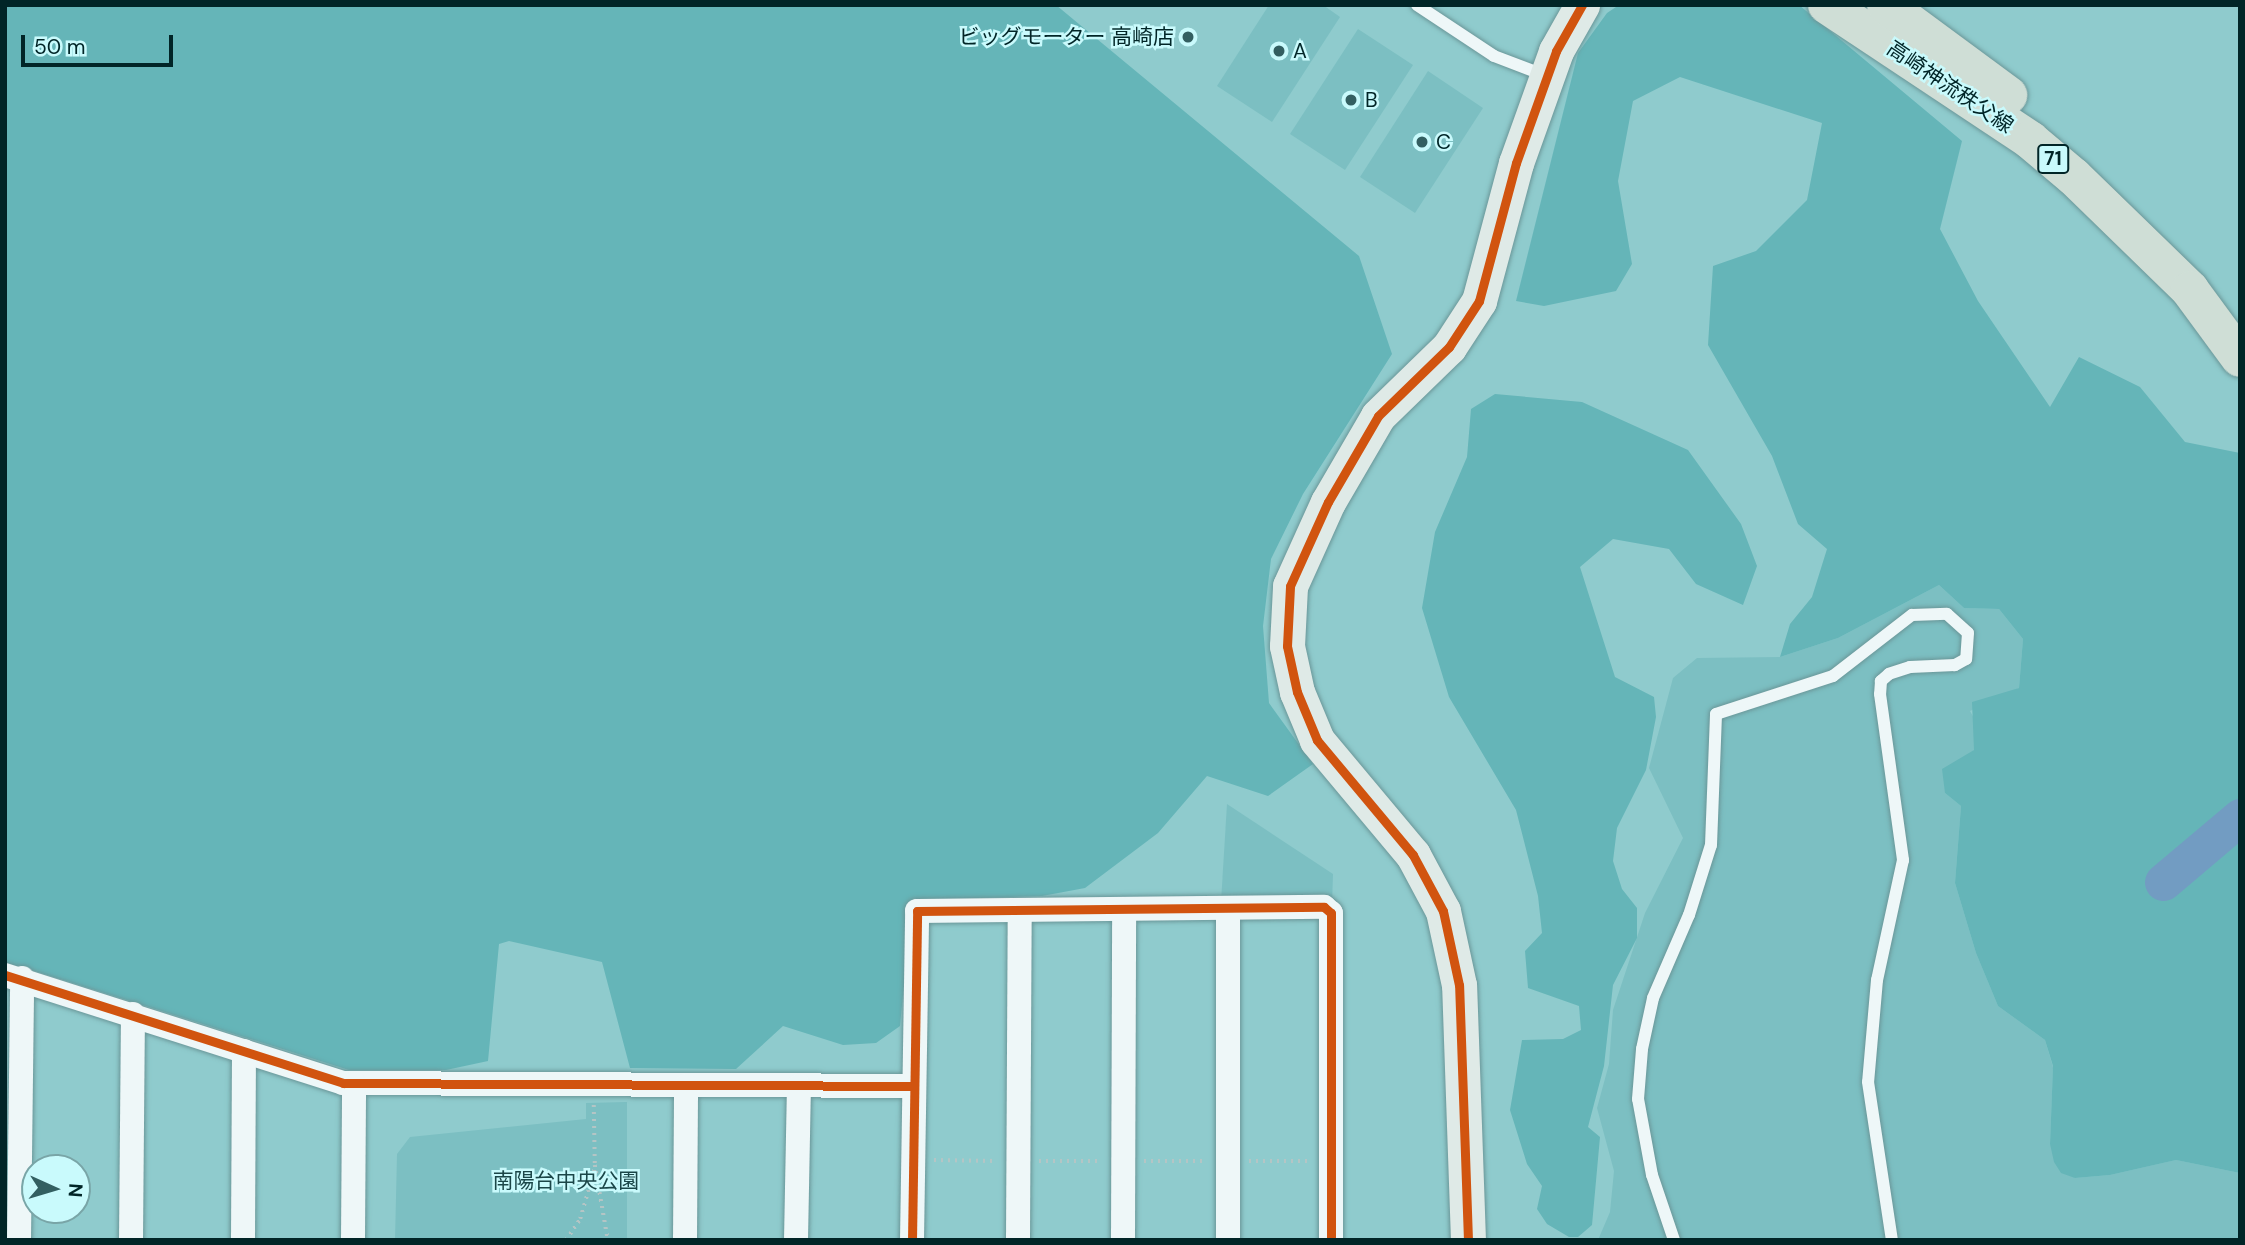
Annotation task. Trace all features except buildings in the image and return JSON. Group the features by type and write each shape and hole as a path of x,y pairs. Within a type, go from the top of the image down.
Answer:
{"main road":[{"name":"高崎神流秩父線","path":"1827,5 1877,16 2090,155 2209,277 2240,316"},
{"name":"高崎神流秩父線","path":"1877,16 2074,177 2190,290 2240,358"}],"street":[{"path":"1468,1240 1459,985 1443,911 1413,855 1317,740 1297,692 1287,646 1290,586 1328,502 1378,416 1448,347 1479,301 1516,163 1548,76 1582,5"},
{"path":"912,1240 917,911 1324,907 1331,913 1331,1240"},
{"path":"1228,908 1228,1240"},
{"path":"1123,1240 1124,909"},
{"path":"1018,1240 1020,910"},
{"path":"19,1240 14,977 354,1084 913,1086"},
{"path":"131,1240 133,1014"},
{"path":"243,1240 244,1051"},
{"path":"353,1240 354,1084"},
{"path":"685,1240 686,1086"},
{"path":"796,1240 799,1086"}],"lane":[{"path":"1417,5 1494,56 1524,71 1548,76"},
{"path":"1674,1240 1652,1175 1638,1099 1642,1049 1653,998 1689,915 1711,845 1716,714 1833,676 1912,615 1947,614 1968,633 1966,659 1955,665 1910,667 1889,674 1881,681 1880,694 1903,860 1877,980 1868,1082 1892,1240"}],"path":[{"path":"594,1085 595,1165 608,1240"},
{"path":"566,1240 580,1219 595,1165"}],"green space":[{"name":"A","path":"1269,5 1323,5 1340,17 1272,122 1217,86"},
{"name":"B","path":"1358,29 1413,65 1345,170 1290,134"},
{"name":"C","path":"1428,71 1483,108 1415,213 1360,177"},
{"path":"1939,585 1964,608 1999,609 2023,639 2019,688 1970,711 1976,722 1974,750 1945,793 1961,806 1955,883 1976,953 1998,1006 2045,1040 2053,1067 2050,1144 2075,1178 2110,1175 2176,1160 2240,1173 2240,1240 1598,1240 1610,1212 1614,1171 1597,1108 1609,1064 1613,1010 1645,913 1683,838 1649,768 1673,678 1697,658 1780,657 1838,638"},
{"path":"1227,804 1333,874 1332,904 1221,902"},
{"name":"南陽台中央公園","path":"627,1102 627,1240 395,1240 397,1154 410,1137 586,1119 586,1103"}],"shaded area":[{"path":"5,5 1056,5 1359,256 1392,354 1303,494 1271,559 1263,626 1269,703 1313,764 1268,796 1207,776 1158,833 1085,888 1042,896 912,900 900,1026 876,1043 843,1045 783,1026 736,1069 630,1068 602,962 509,941 499,944 488,1061 446,1070 349,1070 22,967 5,966"},
{"path":"1619,5 1799,5 1962,141 1940,229 1978,301 2050,407 2079,357 2140,387 2185,442 2240,453 2240,1173 2176,1160 2110,1175 2075,1178 2061,1173 2054,1162 2050,1144 2053,1066 2045,1040 1998,1006 1976,953 1955,883 1961,806 1945,793 1942,769 1974,750 1972,702 2019,688 2023,639 1999,609 1964,608 1939,585 1838,638 1780,657 1790,624 1812,597 1827,549 1798,524 1772,456 1708,345 1713,266 1756,251 1807,200 1822,123 1680,77 1633,101 1618,181 1632,264 1616,291 1544,306 1516,301 1578,53 1607,13"},
{"path":"1495,394 1582,402 1688,450 1741,524 1757,566 1743,605 1696,584 1669,549 1613,539 1580,567 1615,677 1654,697 1656,717 1646,770 1617,828 1613,861 1622,889 1637,908 1637,938 1613,985 1604,1066 1588,1127 1600,1137 1592,1225 1578,1237 1569,1237 1547,1224 1537,1209 1542,1186 1527,1164 1510,1110 1522,1040 1563,1039 1581,1030 1579,1006 1528,988 1525,951 1542,933 1538,896 1516,810 1449,697 1422,608 1435,532 1467,457 1471,409"}],"waterway":[{"path":"2163,882 2240,817"}],"cycle path":[{"path":"1468,1240 1459,985 1443,911 1413,855 1317,740 1297,692 1287,646 1290,586 1328,502 1378,416 1449,347 1479,301 1516,163 1556,51 1582,5"},
{"path":"912,1240 917,911 1324,907 1331,913 1331,1240"},
{"path":"5,975 343,1083 913,1086"}],"place":[{"name":"ビッグモーター 高崎店","path":"1188,37"},
{"name":"A","path":"1279,51"},
{"name":"B","path":"1351,100"},
{"name":"C","path":"1422,142"}]}
